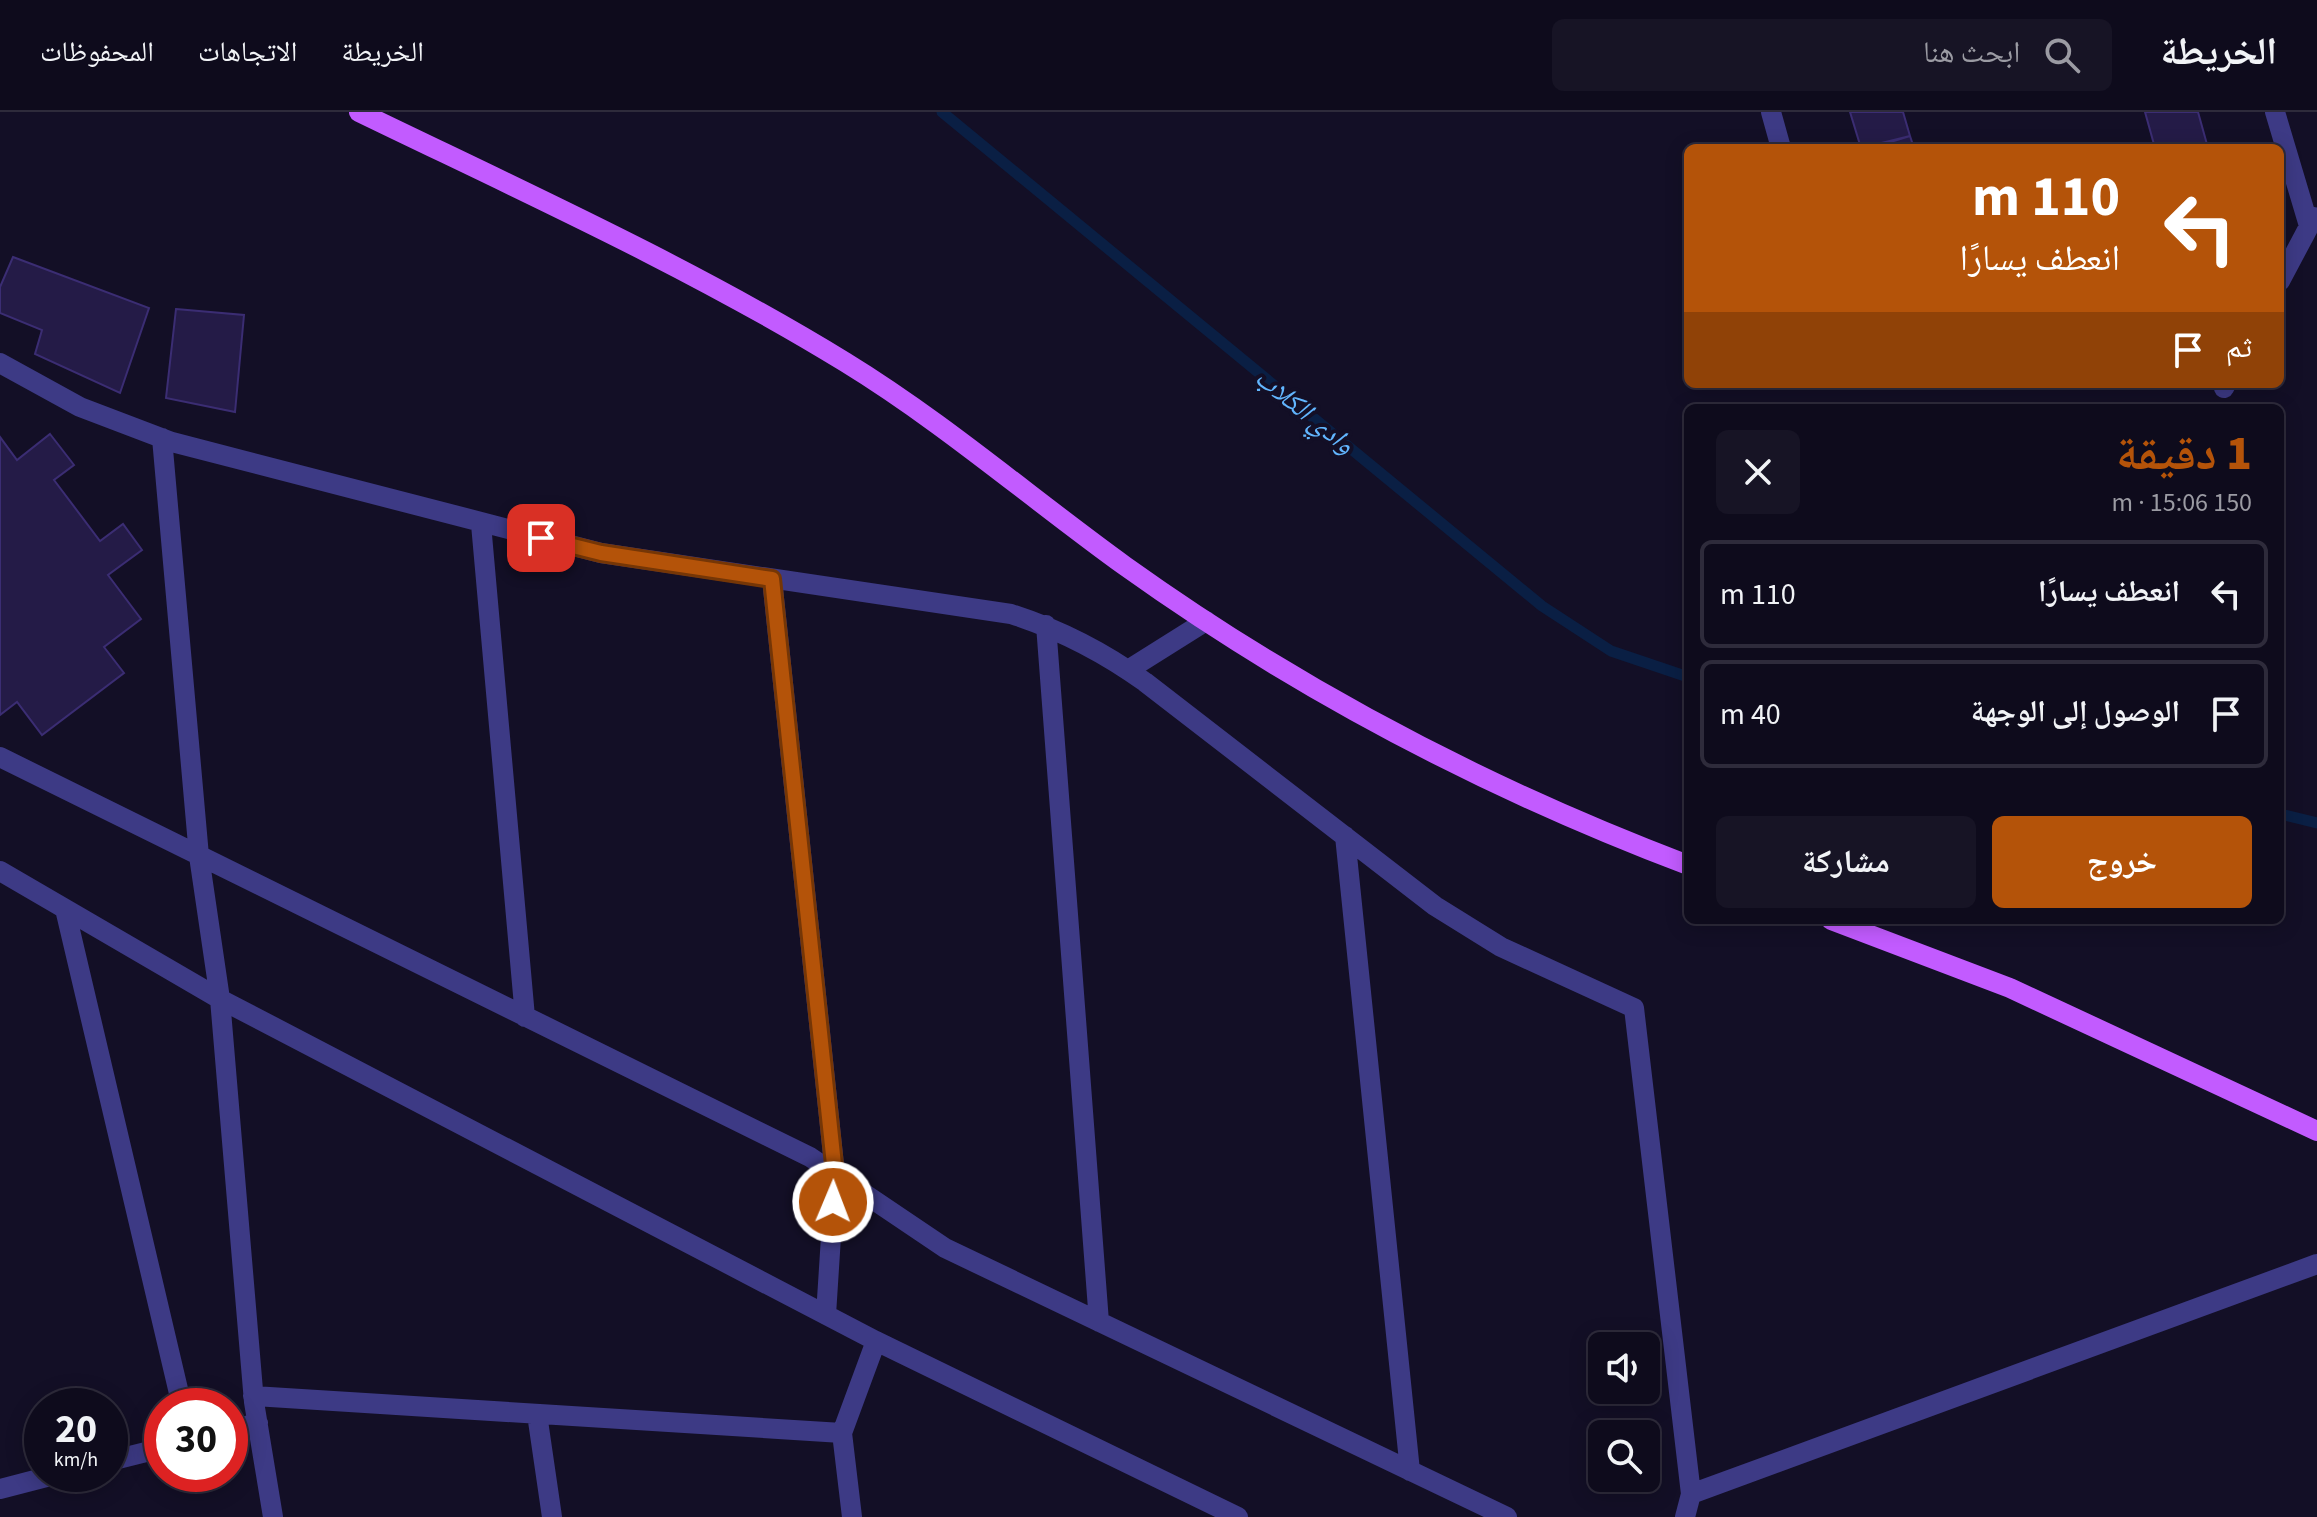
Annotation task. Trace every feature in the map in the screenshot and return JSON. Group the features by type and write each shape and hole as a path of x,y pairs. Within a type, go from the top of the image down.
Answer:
{"main road":[{"path":"359,112 552,206 773,320 848,364 1206,621 1433,753 1540,804 1684,863"},
{"path":"1842,924 2010,988 2317,1131"}],"street":[{"path":"1771,112 1780,144"},
{"path":"2275,112 2313,218 2284,273"},
{"path":"0,363 80,407 162,438 249,464 481,524 601,553 1011,614 1046,625 1100,650 1128,670 1435,906 1501,947 1634,1008 1691,1494 1685,1517"},
{"path":"162,438 199,856 220,999 253,1396 273,1517"},
{"path":"481,524 525,1017"},
{"path":"772,579 835,1174 826,1315"},
{"path":"1128,670 1206,621"},
{"path":"1046,625 1099,1322"},
{"path":"0,757 810,1157 945,1248 1507,1517"},
{"path":"1345,836 1410,1471"},
{"path":"0,871 220,999 876,1341 1238,1517"},
{"path":"65,909 178,1388"},
{"path":"1691,1494 2317,1264"},
{"path":"852,1517 842,1433 876,1341"},
{"path":"253,1396 842,1433"},
{"path":"537,1414 552,1517"},
{"path":"248,1426 258,1423"},
{"path":"0,1489 24,1483"}],"building":[{"path":"1850,112 1903,112 1910,136 1877,144 1860,144"},
{"path":"2145,112 2198,112 2207,144 2154,144"},
{"path":"1910,136 1913,144 1884,144"},
{"path":"13,257 149,308 120,393 35,354 42,330 0,313 0,287"},
{"path":"176,309 244,315 235,412 166,398"},
{"path":"50,434 74,465 54,480 100,541 123,524 142,550 108,575 141,619 104,647 124,673 42,735 17,702 0,715 0,437 17,460"}],"waterway":[{"name":"وادي الكلاب","path":"942,112 1542,606 1611,651 1684,676"},
{"name":"وادي الكلاب","path":"2284,815 2317,823"}],"route":[{"path":"541,538 601,553 772,579 835,1174 833,1202"}]}
